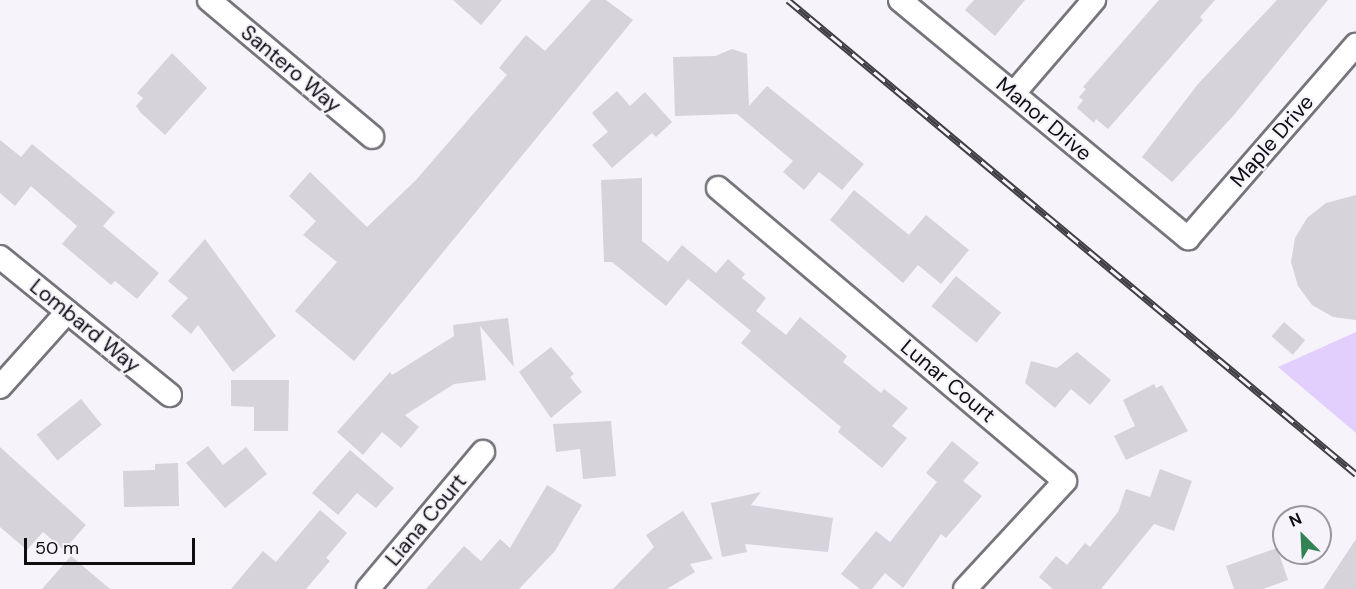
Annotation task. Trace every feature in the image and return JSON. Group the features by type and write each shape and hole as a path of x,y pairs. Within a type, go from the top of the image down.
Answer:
{"street":[{"name":"Santero Way","path":"209,0 372,138"},
{"name":"Manor Drive","path":"900,0 1188,238"},
{"path":"1014,93 1094,0"},
{"name":"Maple Drive","path":"1188,238 1356,45"},
{"name":"Lunar Court","path":"718,188 1065,481 965,589"},
{"name":"Lombard Way","path":"0,257 170,395"},
{"path":"0,387 67,312"},
{"name":"Liana Court","path":"368,589 483,452"}],"shaded area":[{"path":"1356,332 1356,433 1278,367"}],"building":[{"path":"453,0 502,0 481,25"},
{"path":"591,0 606,0 633,20 354,361 295,311 337,262 303,235 316,221 289,196 310,172 367,227 416,180 507,75 499,68 526,35 545,51"},
{"path":"974,0 1025,0 995,36 965,10"},
{"path":"1159,0 1215,0 1200,17 1203,20 1108,129 1096,119 1094,123 1077,108 1083,100 1079,97 1086,89 1083,87"},
{"path":"1277,0 1328,0 1234,115 1172,182 1142,157 1198,84"},
{"path":"732,49 747,54 749,106 767,86 864,164 842,190 819,172 804,190 783,172 793,161 737,114 675,116 673,57 715,56"},
{"path":"172,53 207,88 165,135 136,106 143,98 137,93"},
{"path":"617,91 630,106 645,92 672,122 656,137 652,133 612,168 592,145 608,132 592,113"},
{"path":"0,140 21,157 32,144 115,212 103,226 159,273 137,299 115,281 111,285 62,244 77,226 31,186 15,206 0,193"},
{"path":"642,178 642,241 668,262 682,245 716,273 728,259 745,274 742,278 766,298 756,311 786,335 800,317 847,356 843,362 881,393 884,389 908,408 892,426 907,438 882,468 838,432 841,427 741,343 751,331 688,279 666,306 612,262 604,262 601,180"},
{"path":"854,190 909,235 926,215 969,250 941,284 918,265 903,283 830,220"},
{"path":"1356,195 1356,320 1333,317 1312,305 1298,286 1291,262 1295,238 1307,218 1326,203"},
{"path":"205,239 276,336 233,372 198,325 191,334 171,316 188,298 168,281"},
{"path":"956,276 1001,313 977,343 931,306"},
{"path":"508,318 514,367 480,326 486,380 454,384 405,415 419,427 401,448 382,432 363,455 337,432 390,372 392,375 454,336 453,325"},
{"path":"1284,322 1305,340 1293,355 1272,336"},
{"path":"551,347 574,374 570,377 582,392 551,418 519,372"},
{"path":"1077,352 1111,380 1090,405 1071,389 1055,408 1025,383 1031,361 1057,368"},
{"path":"231,380 289,380 288,431 254,431 254,407 231,406"},
{"path":"1154,384 1156,388 1162,385 1188,431 1126,460 1114,436 1135,426 1123,400"},
{"path":"81,399 102,425 57,461 37,435"},
{"path":"611,421 616,476 583,479 580,449 556,452 553,424"},
{"path":"952,441 979,463 963,481 982,496 946,538 941,534 903,588 885,573 872,589 860,589 841,574 876,531 890,542 937,482 926,473"},
{"path":"208,446 223,465 246,447 267,474 225,508 186,463"},
{"path":"0,447 86,525 64,550 43,532 27,550 0,527"},
{"path":"350,450 394,488 376,508 357,493 338,515 312,493"},
{"path":"178,463 179,506 124,507 123,471 155,470 155,464"},
{"path":"1160,469 1192,481 1174,531 1154,524 1101,589 1053,589 1039,577 1056,556 1067,565 1085,543 1090,547 1118,512 1126,489 1150,497"},
{"path":"547,485 582,505 555,551 519,589 426,589 464,546 481,561 500,539 510,548"},
{"path":"761,492 751,505 833,518 828,552 745,544 747,552 722,557 711,503"},
{"path":"320,510 347,533 326,558 330,561 306,589 231,589 263,551 276,562"},
{"path":"683,511 713,559 690,564 695,572 667,589 613,589 654,547 646,535"},
{"path":"1356,539 1356,589 1323,589"},
{"path":"1272,550 1272,565 1283,565 1288,580 1263,589 1234,589 1226,566"},
{"path":"71,556 110,589 42,589"}],"railway":[{"path":"788,0 1356,474"}]}
